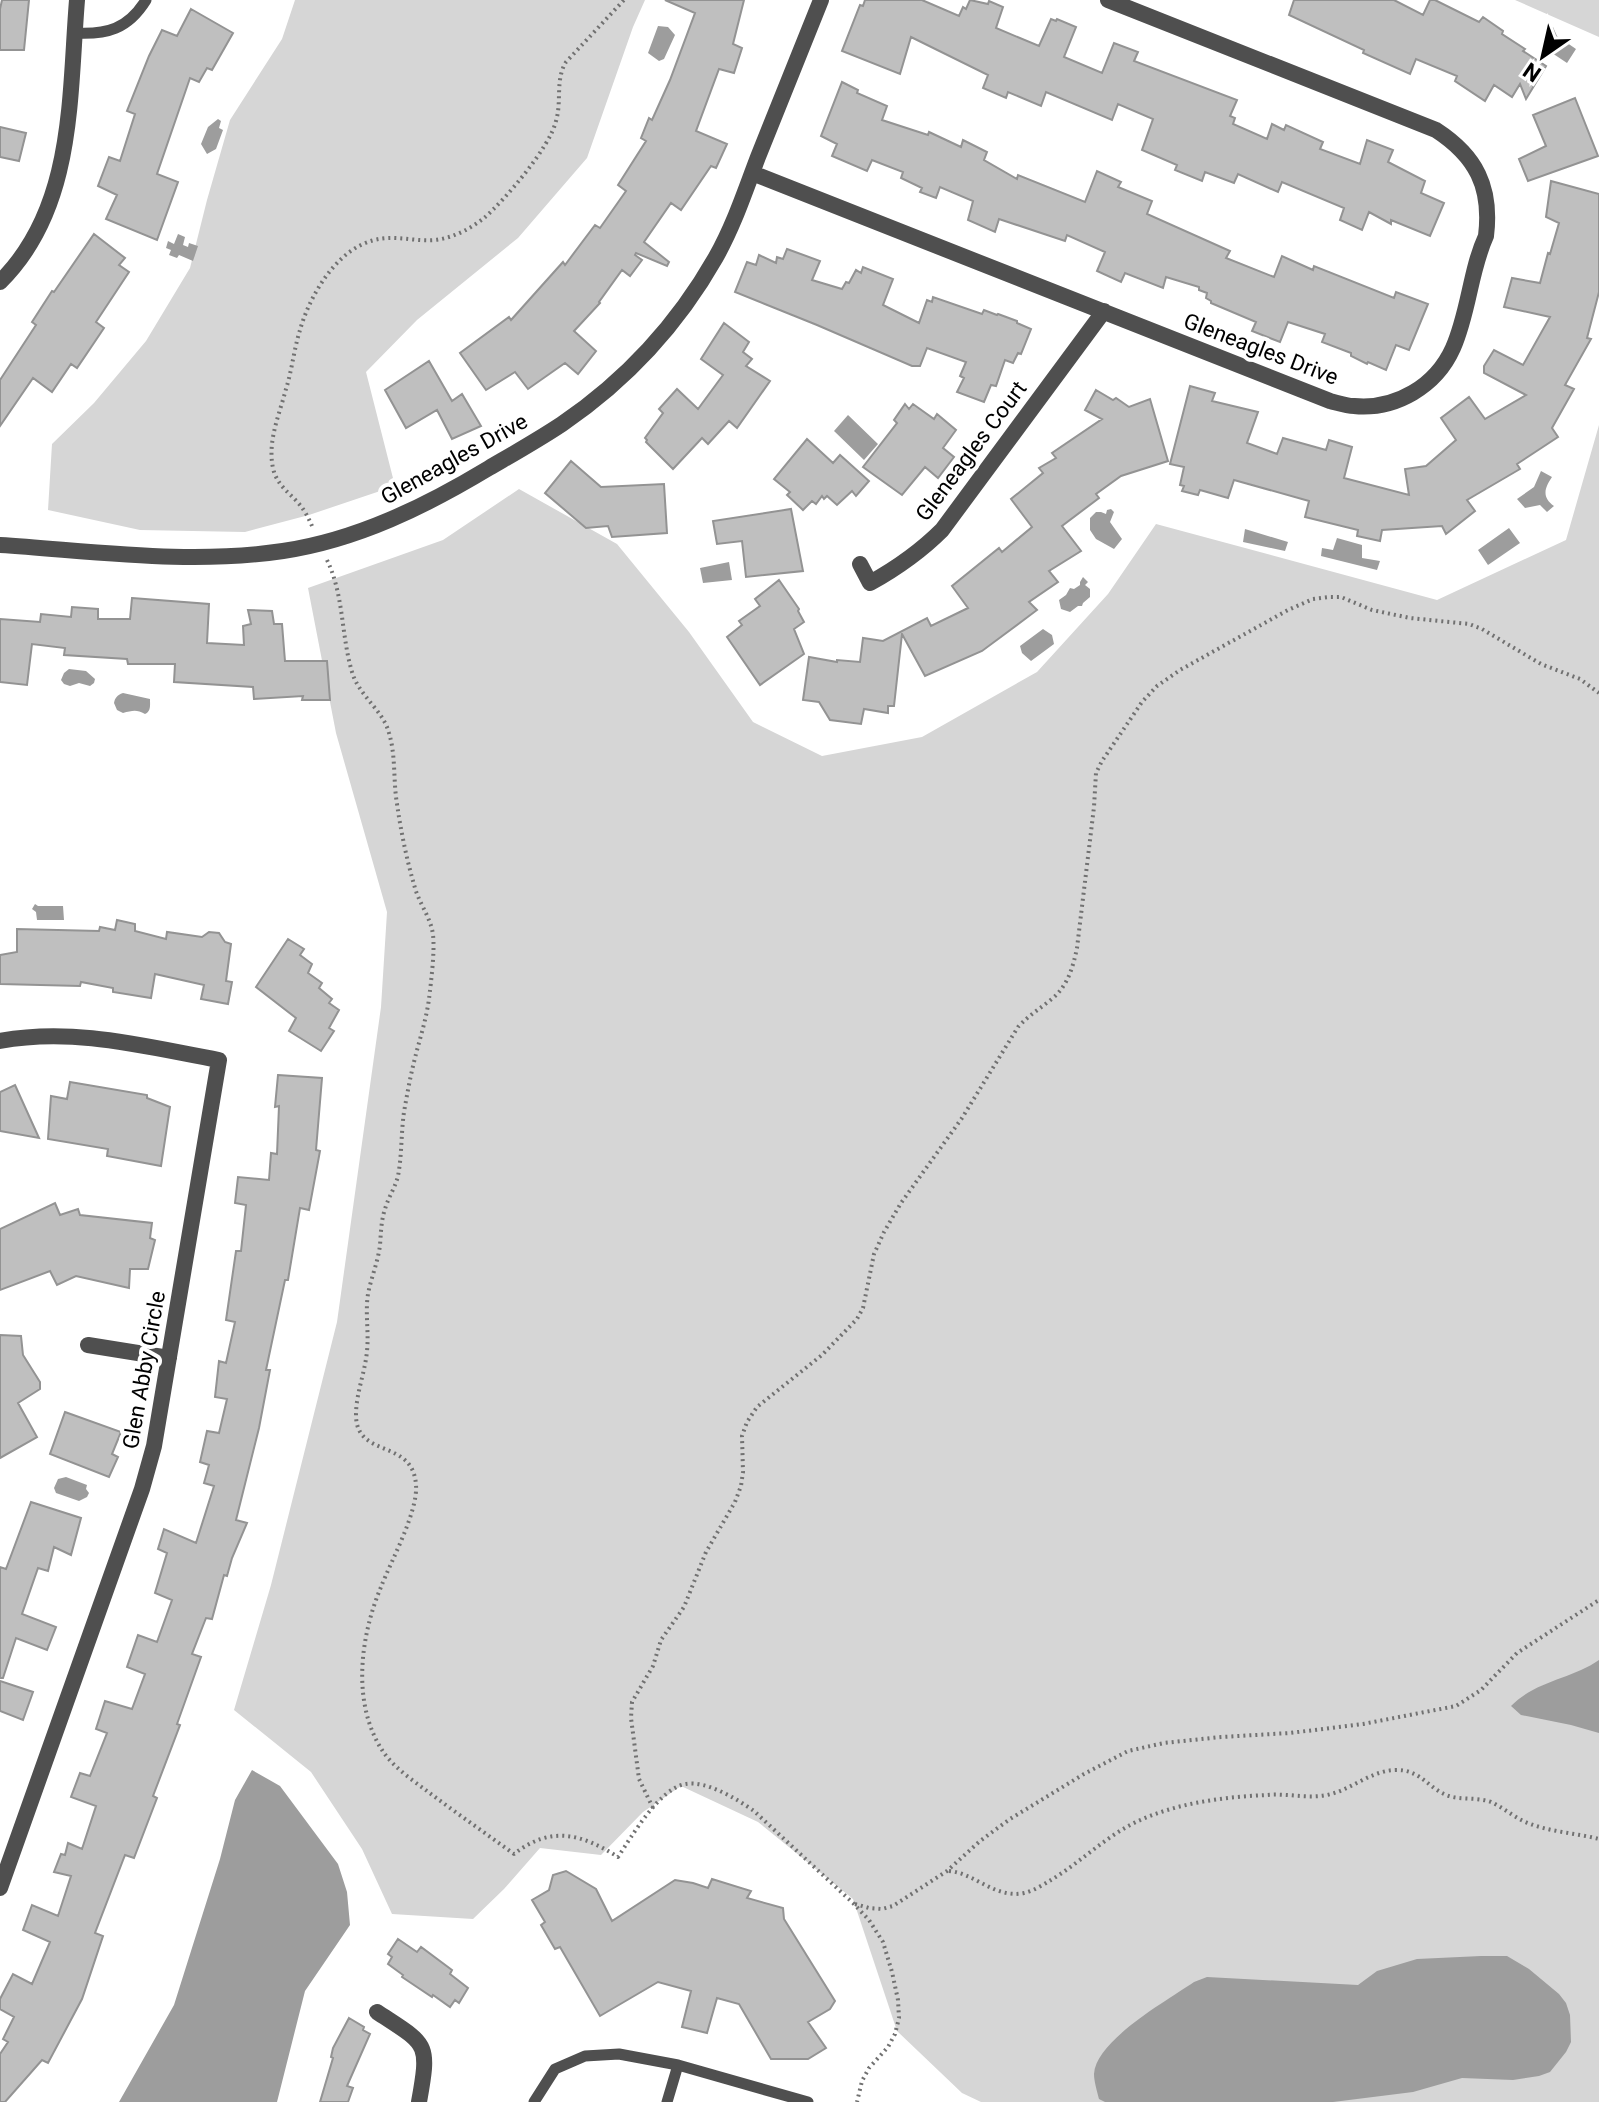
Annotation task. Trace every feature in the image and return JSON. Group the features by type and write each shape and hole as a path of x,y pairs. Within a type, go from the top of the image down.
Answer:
{"street":[{"path":"0,282 25,251 40,225 61,168 77,0"},
{"name":"Gleneagles Drive","path":"0,545 193,558 286,551 378,525 442,496 560,425 604,392 662,334 717,255 740,205 821,0"},
{"name":"Gleneagles Drive","path":"752,173 1330,401 1374,406 1396,401 1426,384 1442,367 1454,346 1486,236 1486,195 1469,158 1453,141 1436,130 1108,0"},
{"name":"Gleneagles Court","path":"860,564 870,583 911,558 942,530 1104,311"},
{"name":"Glen Abby Circle","path":"0,1041 52,1034 90,1036 219,1060 154,1446 142,1489 0,1888"},
{"path":"88,1345 169,1358"},
{"path":"377,2012 416,2038 425,2054 419,2102"}],"lane":[{"path":"74,33 95,34 125,25 146,0"},
{"path":"534,2102 555,2069 585,2056 619,2054 678,2065 808,2102"},
{"path":"667,2102 678,2065"}],"path":[{"path":"624,0 566,62 559,79 556,124 506,196 485,217 468,230 449,237 433,240 394,237 363,244 347,253 337,264 321,284 300,328 272,435 274,473 280,485 301,506 331,567 352,673 390,733 396,803 409,866 434,937 429,998 404,1116 398,1173 384,1210 380,1248 368,1295 367,1355 355,1419 364,1437 399,1454 414,1473 417,1486 415,1503 377,1595 362,1665 362,1688 376,1740 386,1756 407,1776 514,1854 536,1840 561,1835 599,1844 618,1857 653,1808 684,1784 715,1789 754,1811 853,1903 883,1942 895,1986 899,2018 888,2047 862,2081 857,2102"},
{"path":"653,1808 639,1779 631,1718 632,1702 653,1666 661,1640 684,1607 706,1552 735,1502 741,1486 742,1436 747,1422 757,1407 822,1355 857,1319 863,1308 874,1254 901,1203 962,1118 1018,1027 1064,985 1073,968 1077,948 1096,773 1142,702 1157,686 1180,670 1236,638 1288,610 1313,599 1329,597 1341,597 1372,610 1410,618 1469,624 1541,664 1580,679 1599,693"},
{"path":"853,1903 882,1909 893,1906 947,1871 1010,1819 1128,1751 1164,1743 1363,1724 1456,1706 1481,1690 1517,1653 1599,1600"},
{"path":"947,1871 965,1875 992,1889 1024,1893 1069,1869 1118,1831 1168,1810 1194,1803 1268,1794 1326,1795 1381,1772 1397,1770 1422,1778 1443,1794 1492,1803 1538,1827 1599,1839"}],"shaded area":[{"path":"295,0 645,0 587,158 518,238 417,320 366,372 395,486 309,515 245,532 140,530 48,510 52,444 94,403 146,341 190,268 230,120 282,39"},
{"path":"1515,0 1599,0 1599,37"},
{"path":"658,26 668,27 675,35 664,59 659,61 648,53"},
{"path":"1553,27 1557,36 1576,49 1567,63 1543,47"},
{"path":"218,119 221,121 219,128 223,130 216,149 207,154 201,144 208,127"},
{"path":"178,234 185,237 183,245 198,246 193,261 179,255 177,258 169,255 171,250 166,248 168,241 174,244"},
{"path":"848,415 878,444 864,460 834,431"},
{"path":"1599,425 1599,2102 981,2102 962,2093 897,2031 853,1899 758,1822 681,1786 643,1812 601,1855 540,1848 473,1919 392,1914 362,1849 311,1772 234,1710 271,1585 337,1322 381,1007 387,912 336,733 308,588 443,540 519,489 617,544 689,632 753,722 822,756 922,737 1037,672 1108,594 1156,524 1437,600 1566,540"},
{"path":"1541,471 1552,477 1546,493 1554,506 1547,512 1540,505 1525,508 1517,499 1534,487"},
{"path":"1111,509 1114,512 1110,522 1122,539 1114,549 1096,539 1090,530 1090,518 1096,512 1106,514"},
{"path":"1509,528 1520,543 1488,565 1478,550"},
{"path":"1245,529 1288,542 1285,551 1243,542"},
{"path":"1337,538 1362,545 1362,558 1380,561 1377,570 1321,556 1322,548 1333,550"},
{"path":"729,562 732,580 703,583 700,568"},
{"path":"1083,577 1088,582 1085,585 1090,589 1090,597 1070,612 1061,609 1059,600 1070,588 1080,585"},
{"path":"1043,629 1052,635 1054,644 1031,661 1022,653 1020,646"},
{"path":"69,669 86,671 95,679 94,683 90,686 64,684 61,680"},
{"path":"123,693 150,699 150,708 145,714 117,710 115,700"},
{"path":"35,904 63,906 64,920 37,920 36,912 32,909"},
{"path":"66,1477 87,1485 87,1497 79,1501 56,1493 54,1488 58,1479"},
{"path":"1599,1660 1599,1733 1521,1715 1511,1706 1542,1685"},
{"path":"252,1770 280,1786 338,1864 347,1892 350,1925 305,1991 277,2102 119,2102 174,2005 220,1859 235,1800"},
{"path":"1507,1956 1529,1969 1566,2003 1570,2015 1571,2042 1550,2072 1513,2080 1462,2078 1413,2092 1333,2102 1105,2102 1099,2099 1094,2074 1107,2048 1151,2010 1207,1977 1358,1985 1377,1971 1417,1959"}],"building":[{"path":"2,0 29,0 24,50 0,50"},
{"path":"665,0 744,0 733,44 742,48 734,73 719,69 696,131 727,144 716,168 711,166 681,210 671,203 644,242 669,262 667,266 636,253 642,260 630,276 622,270 600,303 574,331 596,351 578,374 565,363 528,389 515,372 486,390 460,353 509,317 511,320 563,262 565,265 595,225 600,228 626,191 618,185 646,141 641,138 670,80 695,13"},
{"path":"865,0 922,0 959,16 970,0 988,4 989,1 1003,7 996,28 1039,46 1051,19 1057,19 1076,27 1064,57 1102,73 1114,43 1138,52 1134,61 1237,100 1230,116 1235,118 1233,124 1267,139 1272,124 1284,130 1286,125 1323,142 1320,149 1360,164 1367,140 1393,150 1388,162 1425,181 1421,193 1444,203 1430,236 1391,220 1391,224 1369,212 1362,230 1340,220 1344,208 1282,182 1278,192 1238,174 1234,183 1205,172 1202,181 1175,170 1177,165 1142,150 1153,119 1118,104 1112,120 1046,92 1041,106 1008,92 1006,98 983,88 988,75 911,37 900,74 842,51 860,5 863,6"},
{"path":"1294,0 1394,0 1423,15 1430,0 1435,0 1479,22 1483,17 1546,66 1526,99 1520,84 1512,97 1494,85 1485,101 1455,81 1457,76 1416,59 1410,74 1289,15"},
{"path":"191,9 233,33 212,70 207,68 199,82 190,78 157,174 178,182 157,240 106,219 117,195 98,186 109,157 120,161 135,114 127,111 162,30 177,36"},
{"path":"842,82 858,90 857,93 887,106 882,120 928,135 929,132 961,147 963,140 987,152 984,160 1017,179 1018,175 1085,202 1097,171 1121,182 1118,187 1152,201 1147,214 1230,251 1226,258 1274,277 1282,256 1394,298 1396,292 1428,304 1409,350 1396,345 1386,370 1322,342 1325,334 1288,322 1280,342 1252,331 1256,322 1211,303 1206,298 1207,293 1199,287 1166,277 1163,288 1125,273 1121,282 1097,271 1105,252 1067,235 1065,241 999,219 995,232 968,220 973,201 940,187 936,198 920,192 922,188 901,178 903,172 872,160 867,171 832,156 837,144 821,136"},
{"path":"1575,98 1598,156 1528,181 1519,159 1546,146 1533,115"},
{"path":"0,127 26,133 19,161 0,157"},
{"path":"1551,181 1599,194 1599,292 1587,338 1591,339 1565,385 1574,389 1552,428 1558,437 1517,464 1520,469 1467,500 1475,511 1446,534 1442,526 1382,530 1380,541 1357,536 1358,530 1305,517 1309,501 1234,480 1228,498 1200,490 1198,495 1182,491 1184,486 1180,485 1184,467 1170,464 1190,386 1215,393 1212,401 1258,412 1247,443 1277,454 1283,438 1326,450 1329,440 1352,447 1344,478 1409,495 1405,469 1426,466 1456,440 1441,418 1469,397 1485,419 1526,395 1484,373 1484,366 1494,350 1523,365 1550,317 1504,307 1512,278 1540,283 1559,223 1546,217"},
{"path":"94,234 125,258 119,265 129,272 96,322 104,328 77,368 71,364 52,392 33,378 0,426 0,380 36,325 32,322"},
{"path":"787,249 820,261 812,280 842,289 856,270 861,273 863,267 893,279 883,305 919,323 927,300 932,302 933,297 982,314 984,310 998,314 1031,329 1021,354 1018,353 1013,363 1005,360 996,386 991,385 984,402 957,392 964,378 960,376 966,362 927,348 920,366 912,366 735,292 747,262 756,265 759,255 776,263 777,257 783,259"},
{"path":"724,323 749,342 743,352 752,359 746,366 770,381 737,428 729,421 708,444 702,438 673,469 645,438 663,413 659,409 677,389 698,409 723,375 701,359"},
{"path":"429,361 452,401 462,394 481,426 452,439 437,410 406,428 385,390"},
{"path":"1096,390 1129,407 1150,399 1168,461 1121,476 1096,494 1099,498 1062,526 1081,551 1049,571 1058,582 1029,602 1037,610 982,651 925,676 902,634 894,706 888,706 888,713 864,709 861,724 830,720 819,702 803,700 809,657 860,662 863,638 883,641 927,618 931,626 968,608 952,586 999,548 1002,552 1032,527 1011,499 1043,473 1039,468 1056,458 1052,453 1102,419 1085,410"},
{"path":"905,404 909,409 913,404 934,419 937,414 956,430 943,448 954,457 938,478 925,467 902,495 863,467 897,423 894,420"},
{"path":"807,439 833,463 840,455 869,481 856,496 852,491 837,505 827,496 824,499 822,496 816,504 812,501 803,510 787,495 790,492 774,479"},
{"path":"571,461 601,487 664,484 667,533 612,537 608,526 586,528 545,493"},
{"path":"791,509 803,571 746,577 742,541 717,544 713,521"},
{"path":"779,580 804,622 794,629 804,654 760,685 727,637 742,625 739,621 760,606 755,599"},
{"path":"132,598 209,604 207,643 244,645 243,626 251,624 248,610 272,611 274,624 282,624 285,661 327,661 330,700 302,700 303,696 254,699 253,687 174,682 175,664 128,664 127,659 64,655 65,648 32,644 27,685 0,682 0,619 40,622 41,614 71,617 72,607 98,609 98,619 130,619"},
{"path":"117,920 135,924 135,931 166,939 167,932 202,937 209,932 219,933 225,942 231,944 226,981 232,982 228,1004 201,999 204,985 155,974 151,998 113,992 113,988 81,982 80,986 0,984 0,955 17,952 17,929 99,931 100,927 115,930"},
{"path":"288,939 304,949 300,955 312,964 308,973 322,983 319,988 332,999 329,1003 339,1010 329,1028 334,1031 321,1051 289,1031 296,1018 256,987"},
{"path":"278,1075 322,1078 316,1150 320,1151 309,1210 300,1208 288,1280 285,1280 266,1370 270,1370 259,1428 236,1520 247,1523 227,1576 224,1575 212,1619 206,1618 192,1654 201,1657 153,1796 157,1798 134,1858 125,1855 95,1933 103,1936 82,1999 48,2063 42,2060 5,2102 0,2102 0,2054 8,2042 3,2039 14,2017 0,2009 0,1999 13,1974 32,1984 50,1942 23,1930 32,1905 58,1916 71,1876 54,1872 61,1854 65,1855 68,1843 82,1849 96,1806 71,1797 80,1773 90,1776 107,1733 96,1729 105,1701 132,1709 145,1674 127,1667 138,1635 157,1642 172,1600 155,1593 167,1553 158,1549 164,1529 196,1543 214,1486 204,1483 209,1465 200,1462 207,1431 219,1433 227,1399 215,1397 219,1361 226,1363 235,1322 226,1320 236,1251 241,1251 246,1205 235,1203 238,1177 269,1180 271,1153 277,1154 279,1106 275,1107"},
{"path":"70,1082 147,1095 147,1098 170,1107 161,1166 107,1156 108,1149 48,1139 51,1096 67,1099"},
{"path":"15,1085 39,1138 0,1131 0,1092"},
{"path":"55,1203 60,1215 78,1209 80,1215 152,1223 150,1238 155,1240 148,1269 130,1269 129,1288 76,1276 57,1285 50,1271 0,1290 0,1229"},
{"path":"0,1335 21,1336 23,1355 40,1382 40,1389 18,1403 37,1437 0,1458"},
{"path":"65,1412 121,1432 112,1454 118,1457 109,1477 50,1454"},
{"path":"31,1502 81,1518 71,1555 54,1547 48,1571 38,1568 22,1614 56,1627 47,1650 16,1638 3,1678 0,1678 0,1567 6,1569"},
{"path":"0,1681 33,1692 23,1720 0,1711"},
{"path":"566,1871 596,1889 612,1921 675,1880 708,1888 712,1879 751,1891 747,1898 783,1908 784,1919 835,2001 830,2009 808,2022 826,2048 808,2059 771,2059 739,2004 717,1998 707,2033 682,2027 691,1991 658,1982 600,2016 560,1947 555,1949 541,1925 545,1922 532,1900 549,1890 553,1875"},
{"path":"398,1939 417,1952 421,1947 452,1970 450,1974 468,1988 459,2003 455,2000 450,2007 402,1977 388,1964 392,1957 388,1954"},
{"path":"349,2018 370,2034 347,2086 353,2088 348,2102 320,2102 333,2048"}]}
